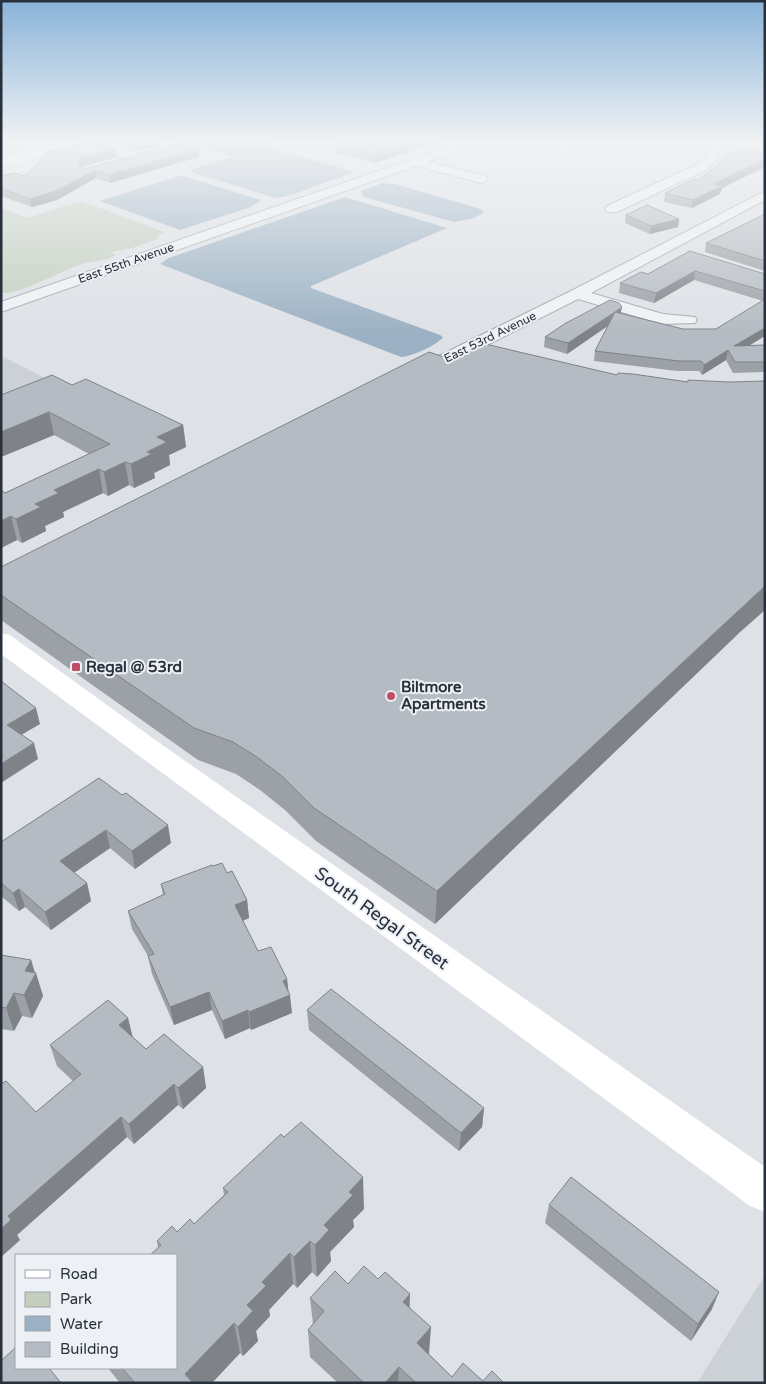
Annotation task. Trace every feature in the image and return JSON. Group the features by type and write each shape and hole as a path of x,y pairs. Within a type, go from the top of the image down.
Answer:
{"main road":[{"name":"South Regal Street","path":"1,641 174,768 765,1192"}],"street":[{"name":"East 55th Avenue","path":"1,307 293,205"},
{"path":"612,209 622,205"},
{"name":"East 53rd Avenue","path":"398,383 577,294 664,247 754,205"},
{"path":"664,247 682,252"},
{"path":"577,294 662,319 689,320"},
{"path":"476,344 501,353"}],"shaded area":[{"path":"1,356 69,390 1,418"},
{"path":"765,1275 765,1383 697,1383"}],"green space":[{"path":"70,205 91,205 164,232 159,235 158,239 132,248 110,252 116,255 108,259 82,264 19,290 1,293 1,208 27,218"}],"water":[{"path":"110,205 254,205 251,207 180,230"},
{"path":"323,205 370,205 447,228 311,286 311,288 443,337 418,353 401,357 160,264 169,258"},
{"path":"391,205 466,205 481,209 484,213 471,219 454,222"}],"building":[{"path":"647,205 679,219 651,226 626,215"},
{"path":"765,214 765,261 706,243"},
{"path":"690,251 765,274 765,291 695,271 656,293 620,283 641,272 648,274"},
{"path":"765,299 765,328 734,346 765,345 765,362 735,362 728,350 704,365 701,361 679,361 595,351 615,312 683,329 716,329"},
{"path":"610,300 619,303 622,307 568,343 545,337 566,323"},
{"name":"Biltmore Apartments","path":"481,343 617,375 618,373 633,374 688,382 688,380 765,381 765,586 437,891 314,808 283,777 257,757 233,742 194,728 1,595 1,567 429,352 453,360"},
{"path":"52,375 72,385 86,379 183,425 157,437 167,442 147,452 152,454 131,464 125,462 104,472 99,469 54,490 59,493 35,504 41,507 16,519 11,516 1,521 1,490 5,493 110,444 49,412 1,432 1,395"},
{"path":"1,681 36,708 7,725 34,743 1,764"},
{"path":"99,778 122,795 126,793 168,825 132,851 106,830 60,861 87,883 45,912 19,889 13,893 1,883 1,842"},
{"path":"222,863 227,873 232,871 247,900 235,905 258,951 271,947 287,979 283,981 290,995 222,1021 209,992 170,1007 148,956 154,954 128,911 165,894 161,884"},
{"path":"1,955 31,960 25,971 36,973 24,995 14,993 6,1008 1,1007"},
{"path":"331,989 484,1108 461,1133 307,1010"},
{"path":"108,1000 128,1018 119,1025 146,1049 164,1034 203,1067 178,1088 174,1084 129,1124 121,1117 8,1216 11,1220 1,1229 1,1084 6,1081 36,1112 81,1074 50,1045"},
{"path":"301,1122 363,1177 349,1192 353,1195 324,1225 329,1230 315,1245 310,1241 294,1257 290,1253 262,1282 266,1286 247,1305 253,1311 238,1327 234,1323 185,1374 193,1383 135,1383 123,1369 178,1369 178,1254 151,1254 161,1245 157,1241 172,1226 177,1232 190,1219 194,1224 228,1192 223,1188 281,1134 284,1137"},
{"path":"571,1177 719,1292 698,1324 549,1205"},
{"path":"364,1266 378,1279 385,1272 410,1294 403,1302 431,1327 417,1343 452,1377 463,1363 483,1381 492,1371 504,1383 416,1383 399,1367 385,1383 364,1383 308,1330 324,1311 310,1298 335,1271 348,1284"},
{"path":"15,1348 15,1369 50,1369 61,1383 1,1383 1,1361"}],"place":[{"name":"Regal @ 53rd","path":"76,667"},
{"name":"Biltmore Apartments","path":"391,696"}]}
